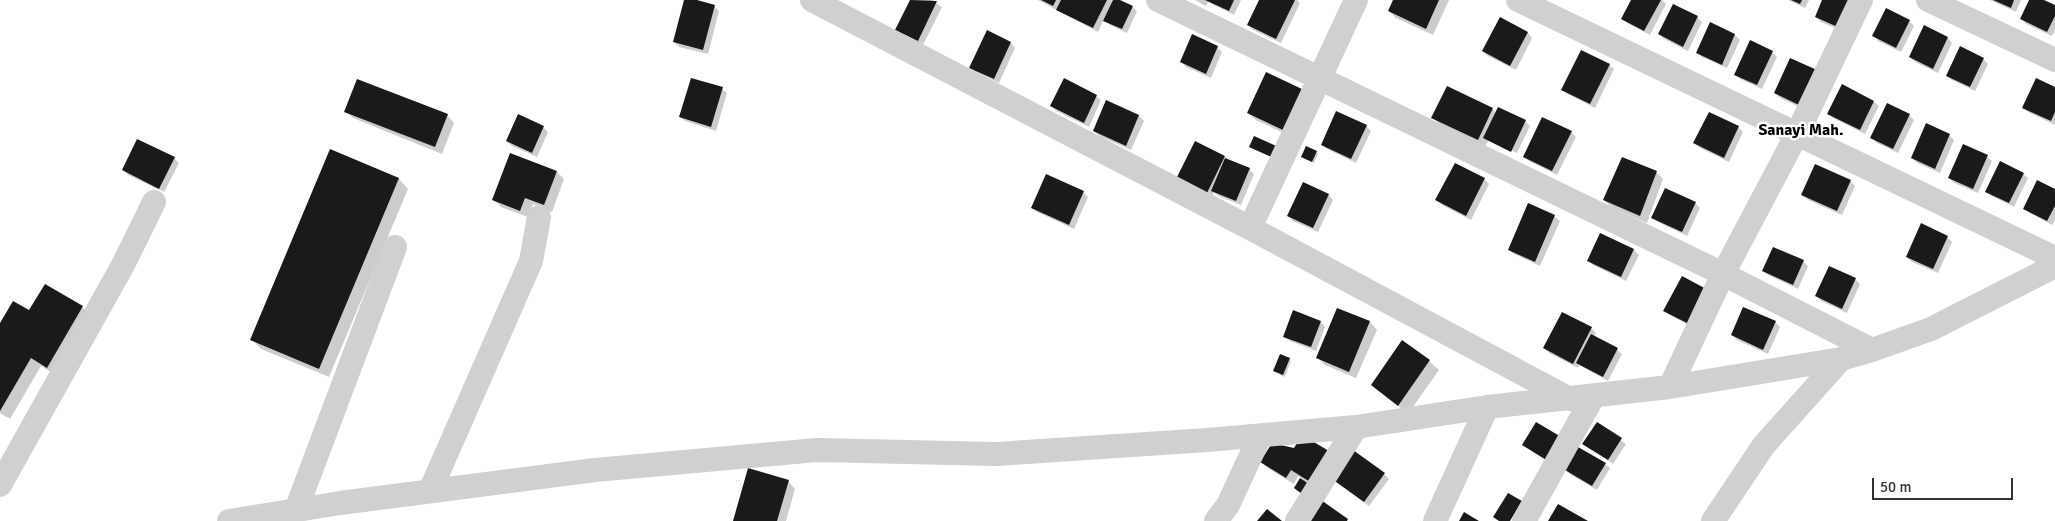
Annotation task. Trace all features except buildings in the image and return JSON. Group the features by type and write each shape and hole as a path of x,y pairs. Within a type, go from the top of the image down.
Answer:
{"street":[{"path":"1158,0 1318,80 1723,274 1872,350"},
{"path":"1250,228 1356,0"},
{"path":"1518,0 2055,258"},
{"path":"1670,387 1723,274 1797,134 1861,0"},
{"path":"1928,0 2055,60"},
{"path":"819,2 1250,228 1570,399"},
{"path":"0,484 123,265 154,202"},
{"path":"430,491 531,261 539,217"},
{"path":"296,510 395,247"},
{"path":"229,521 430,491 595,470 817,450 996,454 1260,436 1356,427 1487,408 1670,387 1841,359 1872,350 1931,329 2055,266"},
{"path":"1713,521 1764,446 1841,359"},
{"path":"1524,521 1593,397"},
{"path":"1435,521 1487,408"},
{"path":"1297,521 1356,427"},
{"path":"1216,521 1228,505 1260,436"}],"district":[{"name":"Sanayi Mah.","path":"1801,131"}]}
